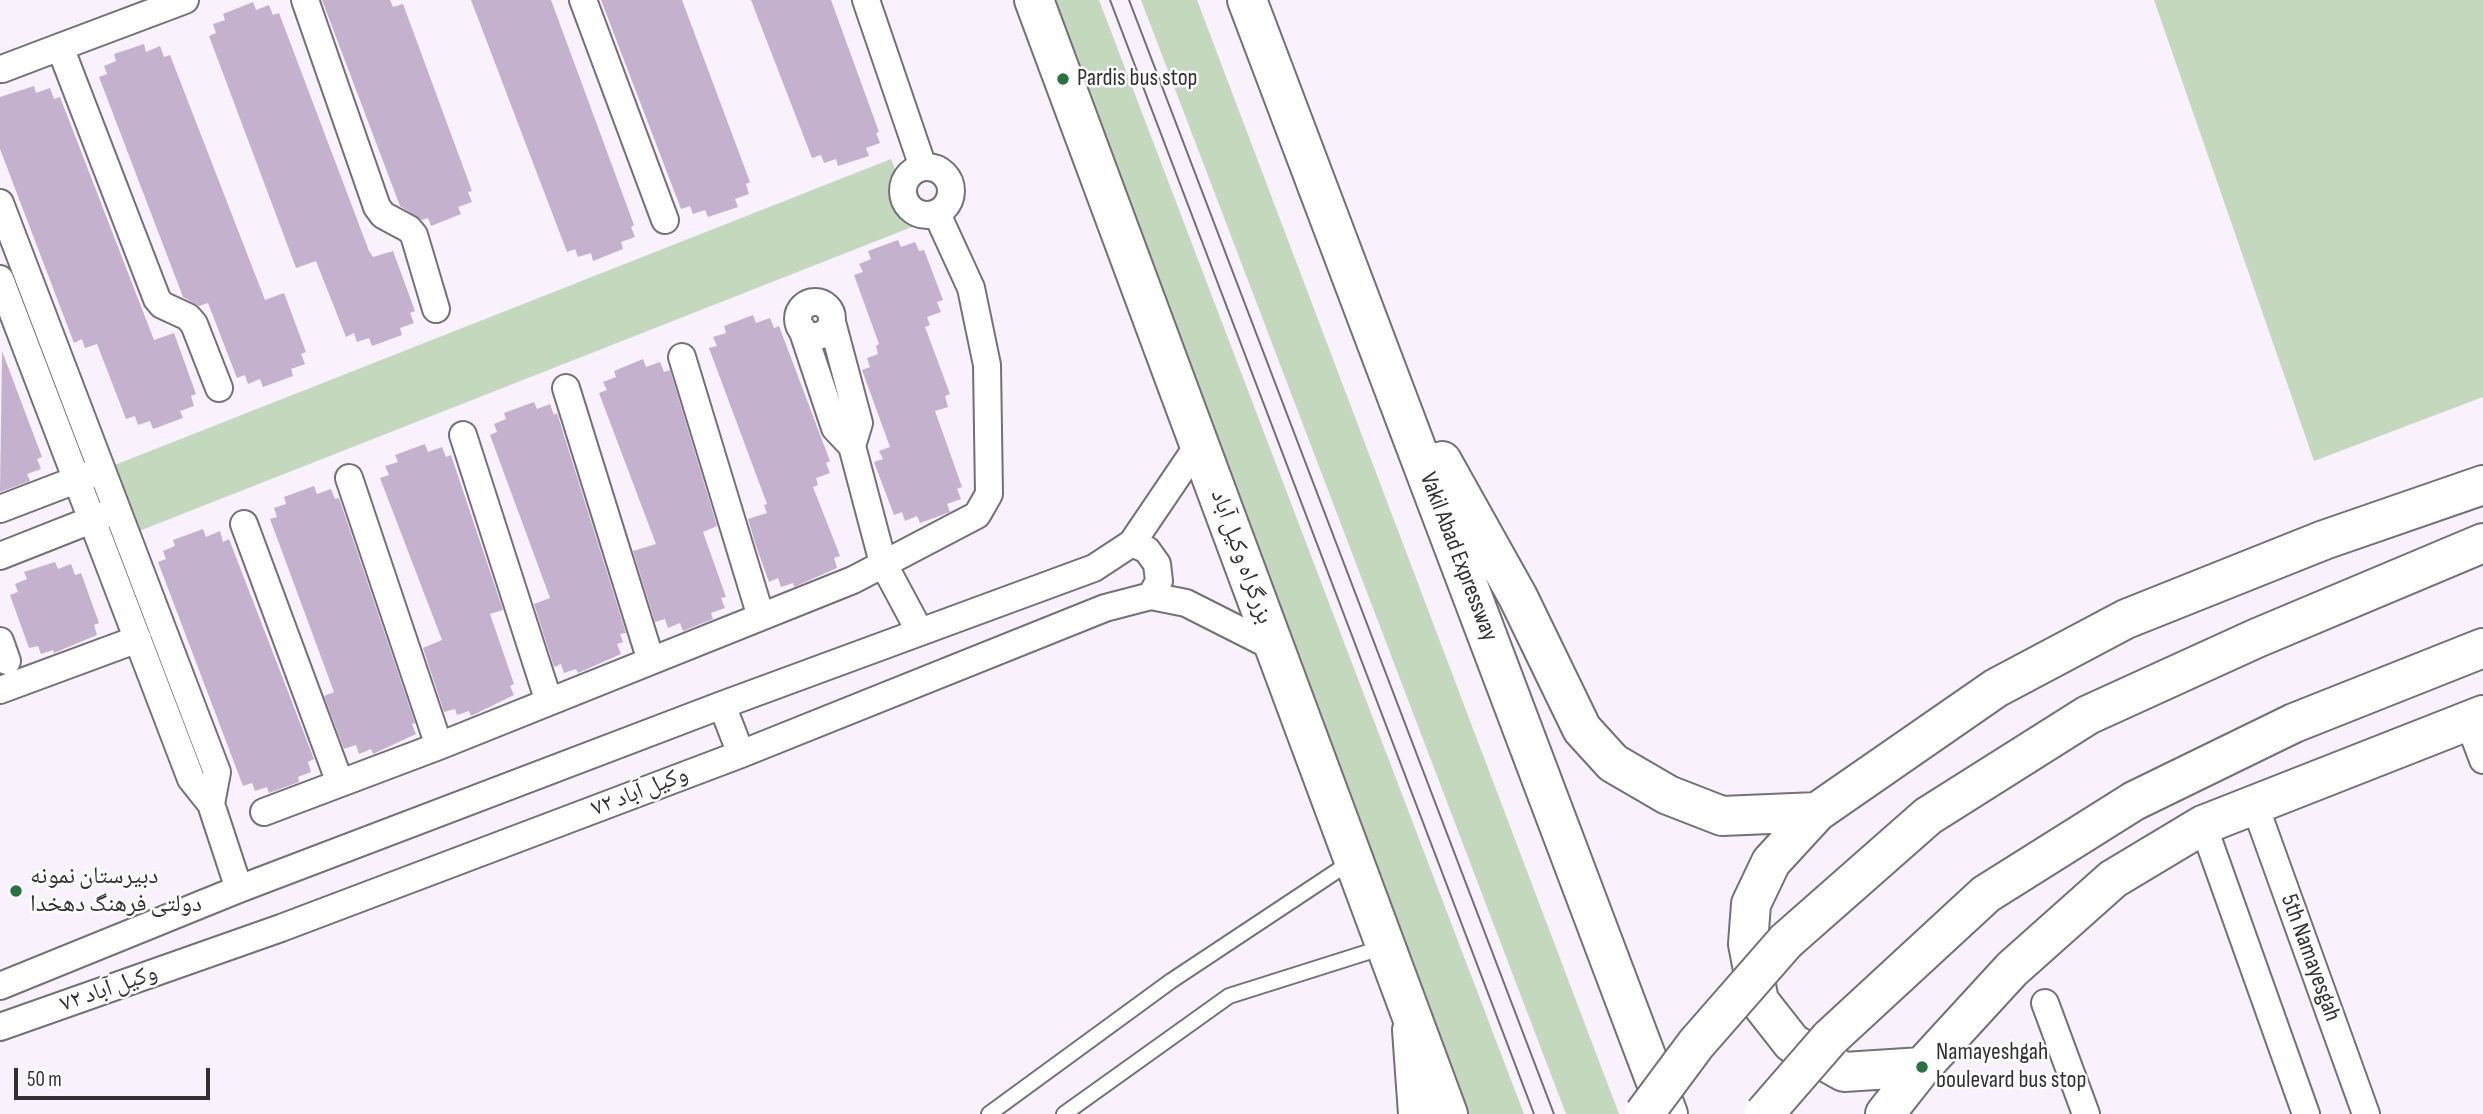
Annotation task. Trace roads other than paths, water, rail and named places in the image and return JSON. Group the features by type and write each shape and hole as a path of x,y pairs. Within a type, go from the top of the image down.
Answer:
{"main road":[{"name":"Vakil Abad Expressway","path":"1247,0 1668,1114"},
{"name":"بزرگراه وکیل آباد","path":"1034,9 1448,1114"},
{"path":"1381,354 1518,597 1582,729 1613,763 1668,795 1722,816 1817,813"},
{"path":"1922,1067 1844,1072 1792,1044 1759,1002 1748,944 1751,904 1771,862 1817,813 1996,688 2126,618 2323,540 2483,485"},
{"path":"1644,1114 1696,1044 1786,941 1928,816 2088,715 2256,638 2483,543"},
{"path":"1764,1114 1830,1038 1986,894 2134,801 2294,723 2483,648"},
{"path":"1885,1114 1922,1067 2012,969 2113,879 2203,825 2476,717"},
{"path":"1410,1014 1418,1114"}],"street":[{"path":"2,69 185,0"},
{"path":"305,0 377,207 383,215 409,229 414,235 436,309"},
{"path":"583,0 665,220"},
{"path":"866,0 923,167"},
{"path":"1263,0 1280,86"},
{"path":"60,47 157,299 162,305 188,317 194,324 219,388"},
{"path":"923,167 940,171 951,188 945,207 937,214 919,214 908,207 903,197 906,179 923,167"},
{"path":"0,203 217,772 211,804"},
{"path":"264,811 439,746 853,580 977,515 989,494 987,365 971,288 937,214"},
{"path":"0,279 191,779 211,804 239,889"},
{"path":"852,446 859,423 832,323 826,305 817,301 807,303 800,310 798,320 835,428 852,446 883,563 920,632"},
{"path":"682,357 761,617"},
{"path":"566,388 651,661"},
{"path":"463,435 549,702"},
{"name":"۷۲ وکیل آباد","path":"0,986 239,889 722,705 1094,568 1132,543 1199,444"},
{"path":"0,509 102,470"},
{"path":"349,478 439,746"},
{"path":"0,556 118,510"},
{"path":"244,524 340,783"},
{"path":"1132,543 1147,550 1157,564 1158,581 1151,596"},
{"name":"۷۲ وکیل آباد","path":"0,1027 281,928 741,754 1105,608 1151,596 1186,603 1275,648"},
{"path":"0,690 138,639"},
{"path":"722,705 741,754"},
{"path":"2476,717 2483,760"},
{"name":"5th Namayesgah","path":"2254,803 2366,1114"},
{"path":"2203,825 2306,1114"},
{"path":"2045,1003 2086,1114"}],"lane":[{"path":"989,1114 1171,981 1353,860"},
{"path":"1064,1114 1229,996 1386,947"}],"tram line":[{"path":"1110,0 1534,1114"},
{"path":"1129,0 1554,1114"}],"place":[{"name":"Pardis bus stop","path":"1063,79"},
{"name":"دبیرستان نمونه دولتی فرهنگ دهخدا","path":"16,891"},
{"name":"Namayeshgah boulevard bus stop","path":"1922,1067"}]}
